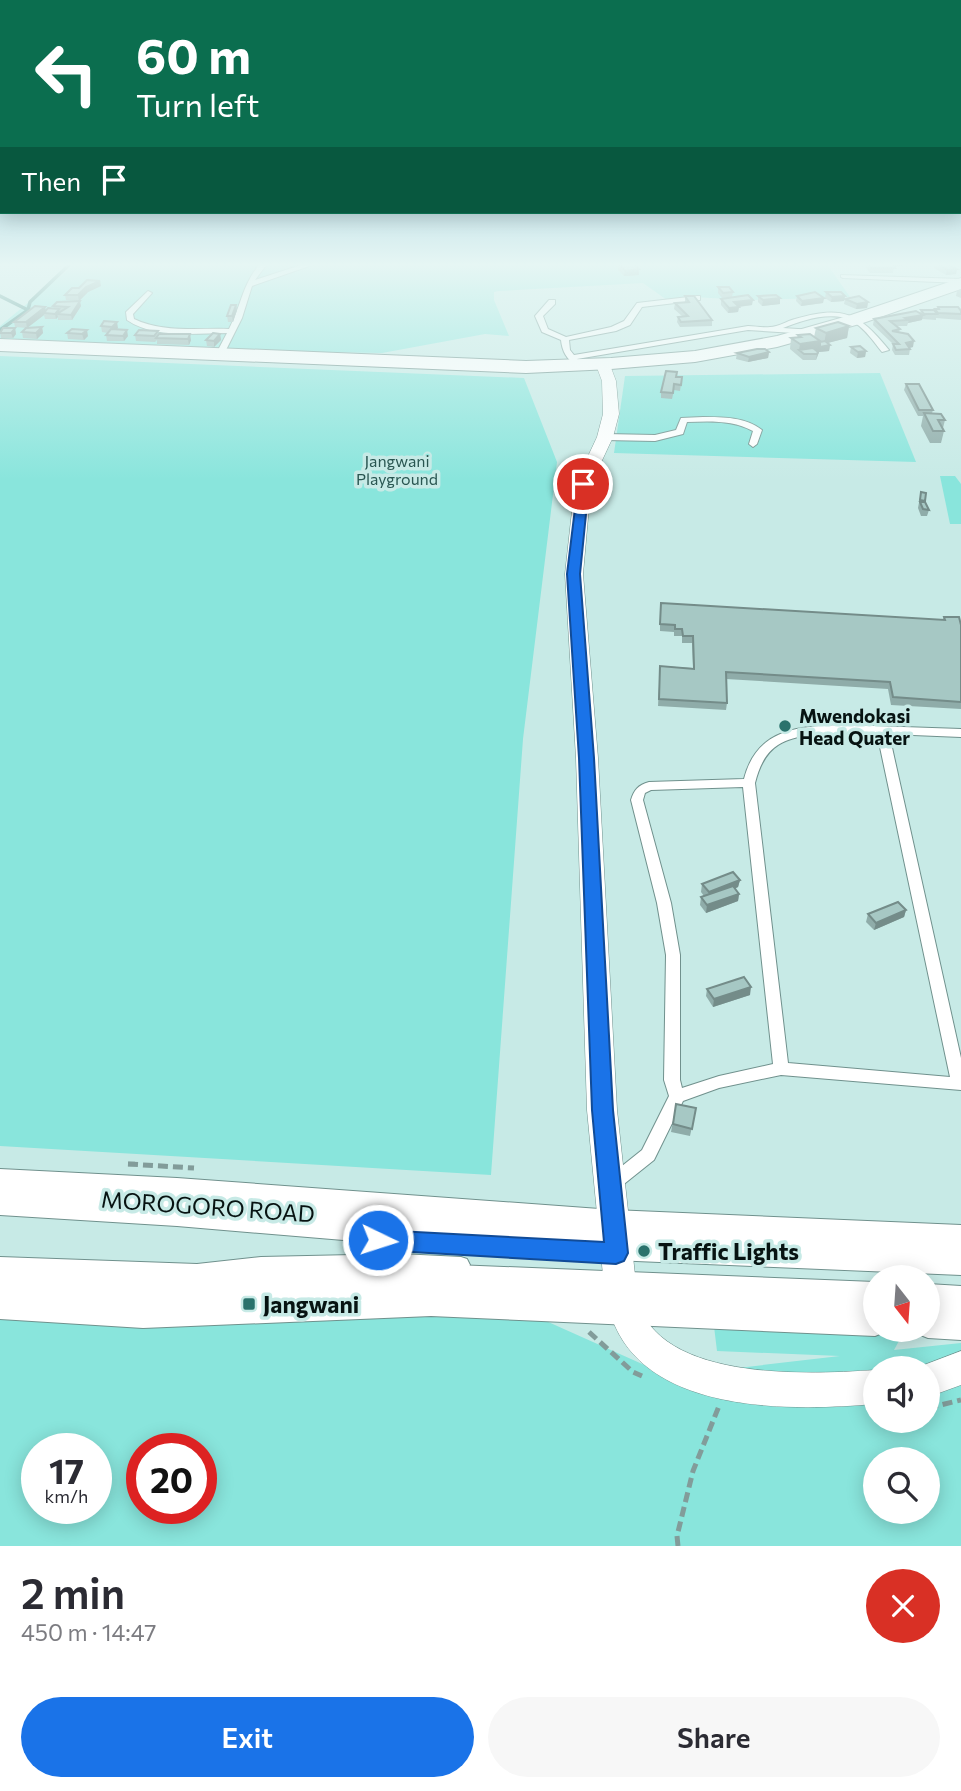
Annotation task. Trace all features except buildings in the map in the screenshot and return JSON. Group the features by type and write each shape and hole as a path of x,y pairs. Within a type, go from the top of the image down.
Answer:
{"highway":[{"name":"MOROGORO ROAD","path":"0,1192 177,1202 439,1224 613,1263 863,1306"},
{"name":"MOROGORO ROAD","path":"0,1293 143,1301 431,1290 613,1263 961,1250"},
{"path":"940,1312 961,1313"}],"street":[{"path":"0,345 220,352 526,367 575,362 603,365 718,353 794,336"},
{"path":"603,365 610,381 611,414 605,437 583,484 573,574 587,758 602,1110 613,1263 634,1332 669,1365 728,1385 838,1390 863,1388"},
{"path":"940,1376 961,1368"}],"lane":[{"path":"220,352 227,336"},
{"path":"559,336 565,339 579,336"},
{"path":"565,339 566,350 575,362 707,336"},
{"path":"873,336 885,349"},
{"path":"605,437 655,438 680,432 684,420 709,419 751,425 758,430 752,444"},
{"path":"781,1069 749,783 753,761 769,745 780,739 820,729 961,733"},
{"path":"677,1096 719,1082 781,1069 960,1084 882,730"},
{"path":"613,1263 648,1155 677,1096 672,1080 673,955 664,903 637,800 640,791 649,786 749,783"},
{"path":"0,1265 197,1272 261,1265 400,1262 482,1267"}],"path":[{"path":"613,1263 633,1372 646,1377"},
{"path":"678,1546 677,1536 693,1471 728,1385"},
{"path":"940,1405 961,1400"}],"green space":[{"path":"0,336 473,336 382,353 262,351 0,339"},
{"name":"Jangwani Playground","path":"0,356 524,378 557,462 523,739 491,1175 0,1146"},
{"path":"880,373 916,462 614,453 625,376"},
{"path":"940,476 955,476 961,484 961,524 950,524"},
{"path":"479,1291 669,1376 840,1356 717,1351 712,1310 863,1329 863,1342 898,1342 894,1350 961,1343 961,1546 0,1546 0,1316"}],"place":[{"name":"Mwendokasi Head Quater","path":"785,726"},
{"name":"Traffic Lights","path":"644,1251"},
{"name":"Jangwani","path":"249,1304"}],"route":[{"path":"378,1240 616,1253 602,1110 587,758 573,574 583,484"}]}
